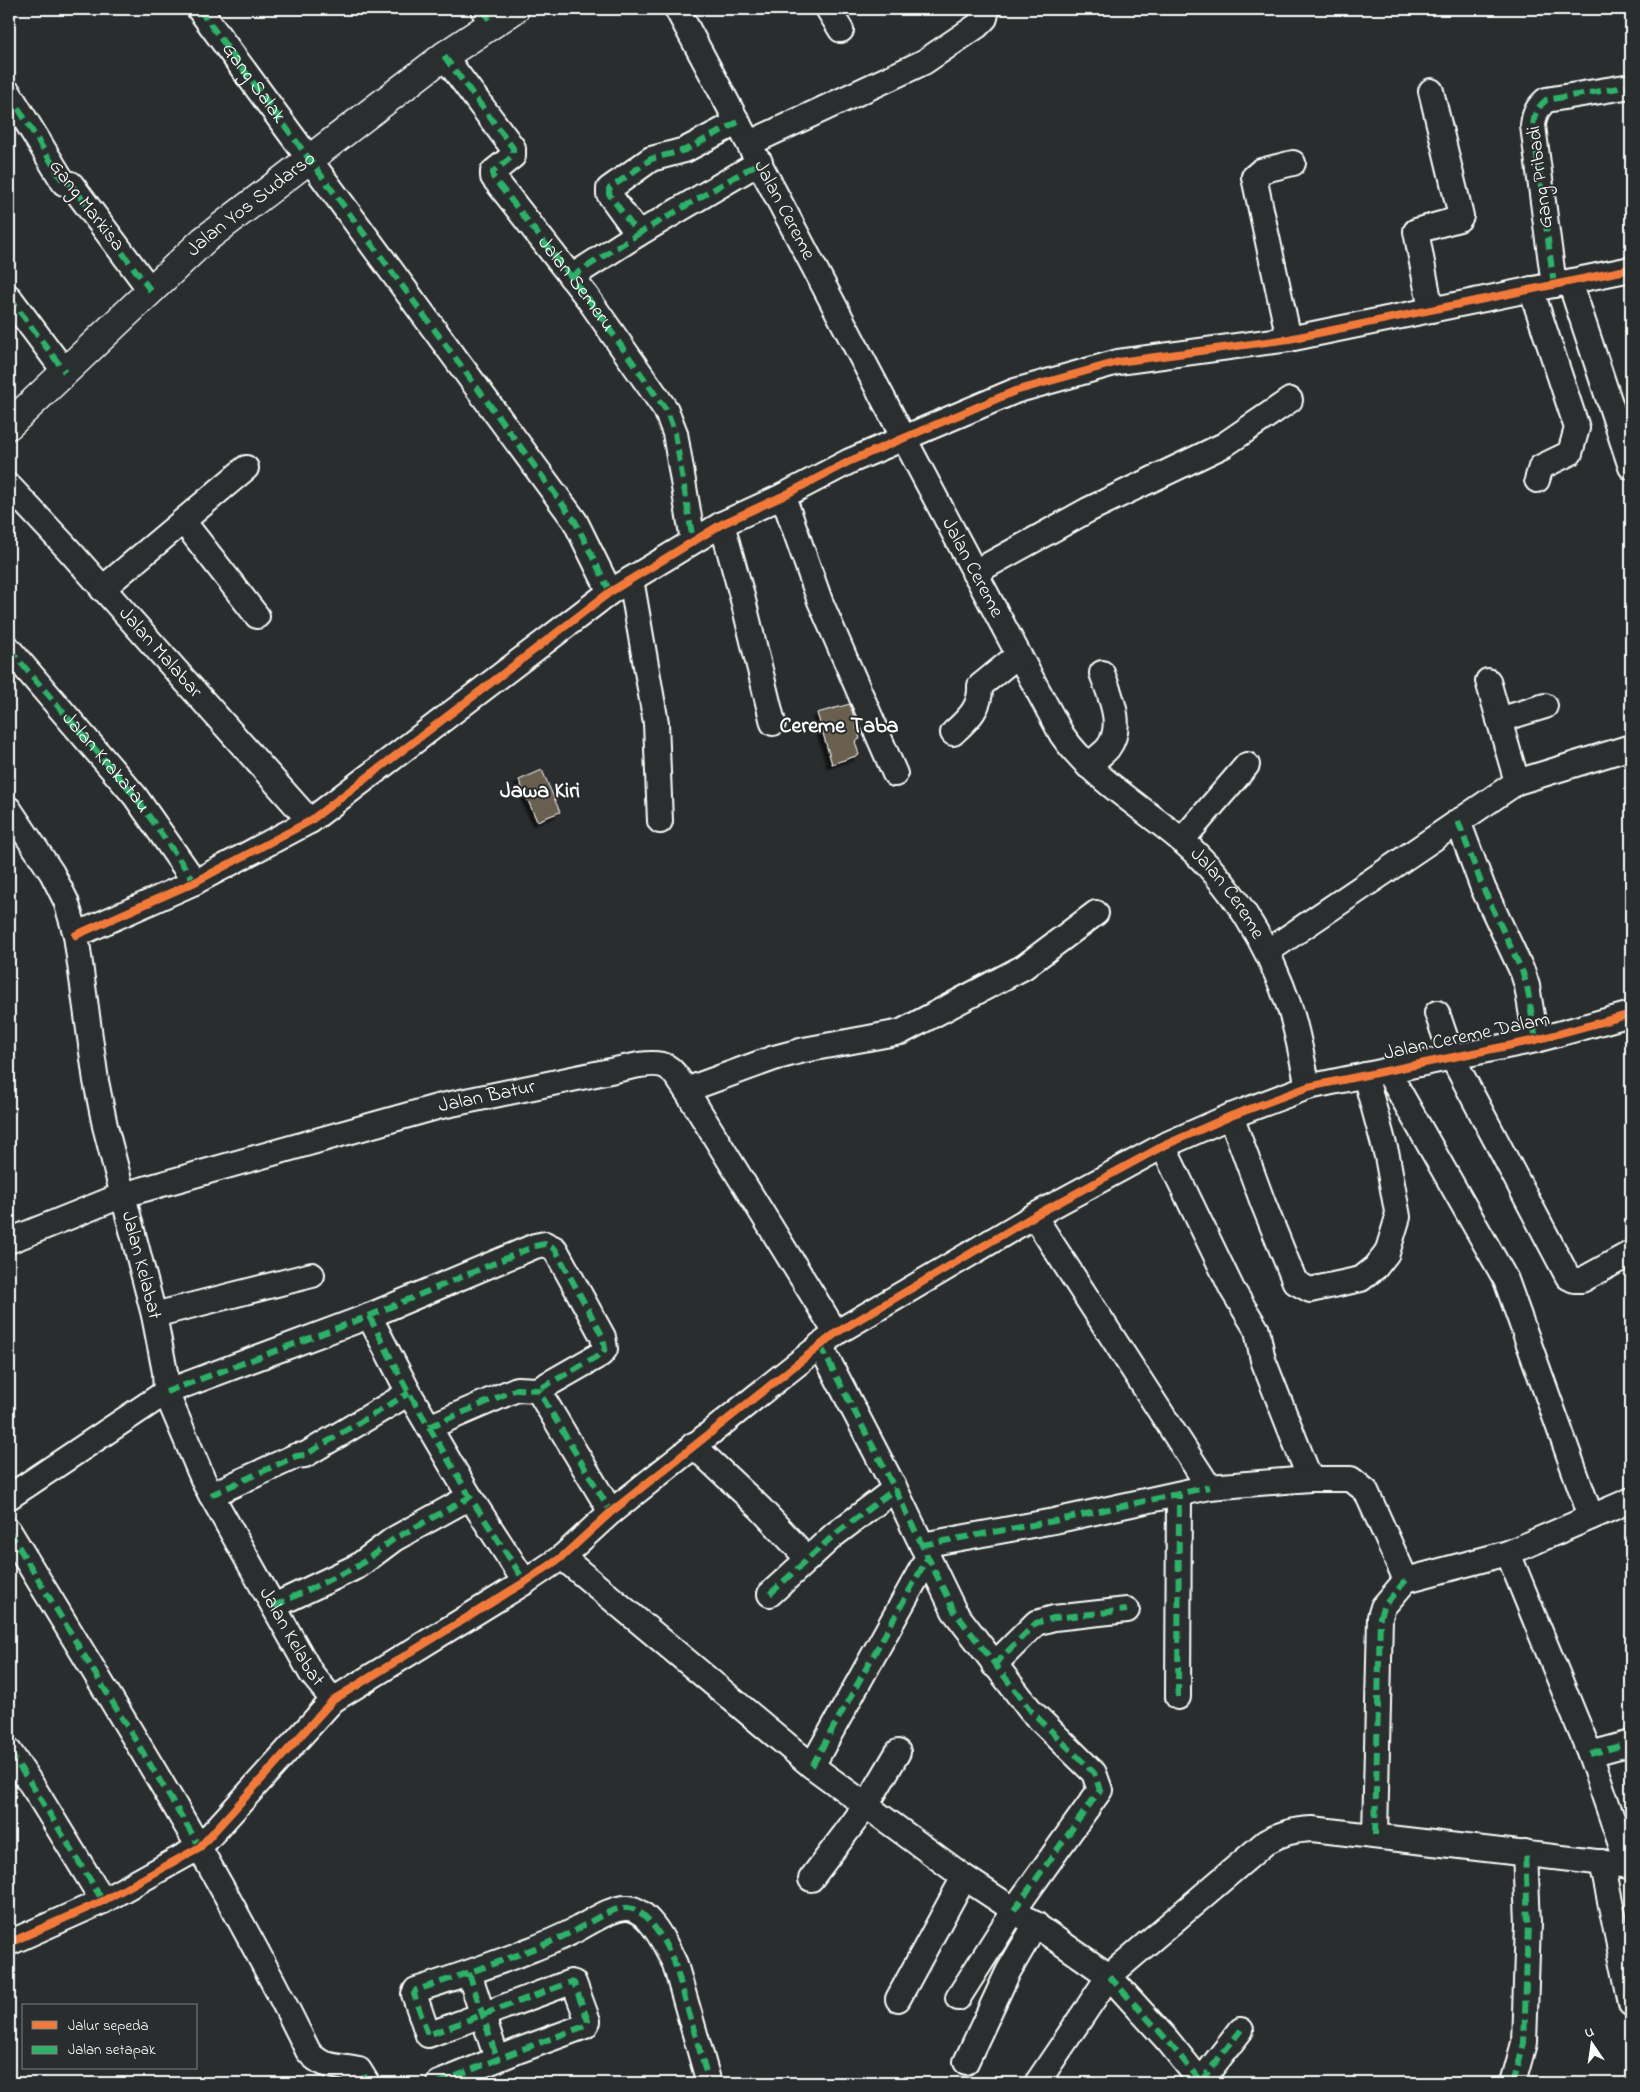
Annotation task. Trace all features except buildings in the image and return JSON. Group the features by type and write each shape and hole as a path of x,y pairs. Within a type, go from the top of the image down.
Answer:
{"highway":[{"name":"Jalan Yos Sudarso","path":"9,425 204,240 444,56 487,16 515,9"}],"street":[{"name":"Gang Salak","path":"199,9 575,521 610,592"},
{"name":"Jalan Cereme","path":"677,9 755,152 902,438 1062,735 1088,766 1182,840 1205,863 1234,898 1268,951 1290,1007 1308,1087"},
{"path":"828,9 841,30"},
{"path":"571,277 638,234 755,152 924,62 977,26 985,18 987,9"},
{"name":"Jalan Semeru","path":"444,56 513,148 513,156 493,172 493,177 571,277 660,402 671,421 675,433 693,541"},
{"name":"Gang Pribadi","path":"1631,86 1546,100 1537,108 1533,117 1533,126 1562,283 1631,467"},
{"path":"1430,310 1416,231 1458,219 1461,216 1431,91"},
{"name":"Gang Markisa","path":"9,93 64,183 71,184 151,291"},
{"path":"638,234 610,194 609,189 651,159 685,150 738,122"},
{"path":"1289,339 1254,177 1260,171 1293,163"},
{"path":"76,935 195,882 310,821 610,592 630,579 722,524 783,496 850,461 902,438 1015,391 1118,362 1289,339 1631,269"},
{"path":"1531,289 1578,428 1570,453 1541,467 1538,480"},
{"path":"9,297 65,372"},
{"path":"974,573 1088,510 1224,445 1290,400"},
{"path":"102,589 246,468"},
{"name":"Jalan Malabar","path":"9,486 67,548 310,821"},
{"path":"783,496 820,601 895,774"},
{"path":"183,521 257,616"},
{"path":"722,524 773,723"},
{"path":"630,579 656,723 660,821"},
{"name":"Jalan Krakatau","path":"9,649 135,796 195,882"},
{"path":"953,732 972,715 980,696 980,686 1018,655"},
{"path":"1088,766 1109,747 1116,727 1116,712 1102,673"},
{"path":"1488,681 1516,782"},
{"path":"1499,720 1545,706"},
{"path":"1268,951 1516,782 1631,747"},
{"path":"1182,840 1247,764"},
{"name":"Jalan Kelabat","path":"9,809 52,873 66,901 76,935 96,1082 105,1126 154,1315 165,1372 166,1392 211,1495 311,1674 333,1700"},
{"path":"1458,820 1483,888 1523,973 1536,1040"},
{"path":"686,1090 774,1058 804,1050 901,1032 1024,967 1096,913"},
{"path":"1437,1013 1452,1057 1568,1277 1574,1280 1582,1280 1631,1253"},
{"name":"Jalan Cereme Dalam","path":"9,1943 103,1901 200,1847 333,1700 525,1582 562,1557 611,1512 828,1339 1034,1216 1163,1146 1231,1116 1308,1087 1536,1040 1631,1014"},
{"name":"Jalan Batur","path":"9,1241 123,1195 437,1107 639,1065 658,1063 671,1068 686,1090 828,1339 895,1489 951,1605 994,1665 1032,1711 1094,1773 1100,1790 1014,1910"},
{"path":"1231,1116 1263,1203 1296,1282 1310,1290 1360,1278 1376,1267 1387,1253 1398,1217 1387,1156 1376,1073"},
{"path":"1376,1073 1506,1280 1591,1517"},
{"path":"1163,1146 1232,1289 1257,1330 1263,1360 1310,1479"},
{"path":"1034,1216 1209,1487"},
{"path":"9,1497 166,1392 369,1316 535,1246 545,1244 555,1248 603,1337 605,1349 601,1354 538,1390 517,1389 429,1427"},
{"path":"154,1315 312,1275"},
{"path":"369,1316 409,1393 470,1497 525,1582"},
{"path":"538,1390 611,1512"},
{"path":"211,1495 296,1456 305,1455 409,1393"},
{"path":"693,1445 760,1508 808,1559"},
{"path":"812,1766 925,1551 1209,1487 1310,1479 1351,1479 1366,1491 1406,1580"},
{"path":"770,1594 834,1535 895,1489"},
{"path":"1178,1697 1179,1494"},
{"path":"274,1606 358,1566 394,1539 470,1497"},
{"path":"1375,1836 1380,1617 1383,1607 1406,1580 1508,1554 1631,1500"},
{"path":"9,1531 200,1847 276,1987 308,2051 315,2060 322,2063 359,2070 367,2083"},
{"path":"1037,2083 1109,1976 1266,1842 1279,1834 1312,1829 1630,1866 1590,1754 1508,1554"},
{"path":"562,1557 812,1766 964,1878 1036,1924 1109,1976 1162,2034 1201,2082 1241,2030"},
{"path":"994,1665 1036,1624 1054,1618 1127,1610"},
{"path":"1590,1754 1631,1743"},
{"path":"9,1751 103,1901"},
{"path":"811,1879 866,1806 898,1752"},
{"path":"1513,2083 1524,2043 1528,1923 1525,1853"},
{"path":"1602,1862 1631,2003"},
{"path":"898,1999 964,1878"},
{"path":"440,2083 585,2026 588,2021 574,1983 571,1982 428,2035 414,1994 416,1990 469,1973 571,1933 602,1916 628,1908 640,1912 651,1922 667,1946 682,1984 709,2083"},
{"path":"958,1998 1014,1910"},
{"path":"966,2062 1008,1972 1036,1924"},
{"path":"469,1973 497,2059"}],"marked path":[{"path":"199,9 575,521 610,592"},
{"path":"483,9 491,23"},
{"path":"444,56 513,148 513,156 493,172 493,177 587,297 666,410 675,433 693,541"},
{"path":"1554,285 1533,126 1535,115 1546,100 1631,86"},
{"path":"9,93 64,183 71,184 151,291"},
{"path":"738,122 685,150 651,159 609,189 609,194 638,234 760,162"},
{"path":"571,277 638,234"},
{"path":"9,297 65,372"},
{"path":"9,649 135,796 195,882"},
{"path":"1458,821 1483,888 1523,973 1536,1040"},
{"path":"166,1392 369,1316 535,1246 545,1244 555,1249 603,1337 605,1349 601,1354 538,1390"},
{"path":"369,1316 409,1393 470,1497 525,1582"},
{"path":"820,1345 895,1489 954,1611 1031,1711 1094,1773 1100,1790 1014,1910"},
{"path":"429,1427 517,1389 538,1390 611,1512"},
{"path":"211,1495 296,1456 305,1455 409,1393"},
{"path":"922,1545 1054,1521 1209,1487"},
{"path":"770,1594 834,1535 895,1489"},
{"path":"1178,1697 1179,1494"},
{"path":"274,1606 358,1566 394,1539 470,1497"},
{"path":"9,1531 200,1847"},
{"path":"812,1766 928,1557"},
{"path":"1375,1835 1380,1617 1383,1607 1406,1580"},
{"path":"994,1665 1036,1623 1054,1618 1127,1610"},
{"path":"1590,1754 1631,1743"},
{"path":"9,1751 103,1901"},
{"path":"1513,2083 1524,2043 1528,1923 1525,1853"},
{"path":"439,2083 585,2026 588,2021 574,1983 571,1982 428,2035 414,1994 416,1990 520,1954 565,1936 596,1918 622,1908 636,1910 644,1915 657,1930 675,1964 709,2083"},
{"path":"469,1973 497,2059"},
{"path":"1109,1976 1168,2041 1202,2083"},
{"path":"1201,2081 1241,2030"},
{"path":"364,2075 367,2083"}],"cycle path":[{"path":"76,935 195,882 310,821 610,592 722,524 783,496 850,461 1015,391 1118,362 1289,339 1631,269"},
{"path":"9,1943 103,1901 200,1847 333,1700 525,1582 562,1557 611,1512 836,1333 1034,1216 1163,1146 1231,1116 1308,1087 1536,1040 1631,1014"}],"district":[{"name":"Cereme Taba","path":"839,727"},
{"name":"Jawa Kiri","path":"540,792"}]}
